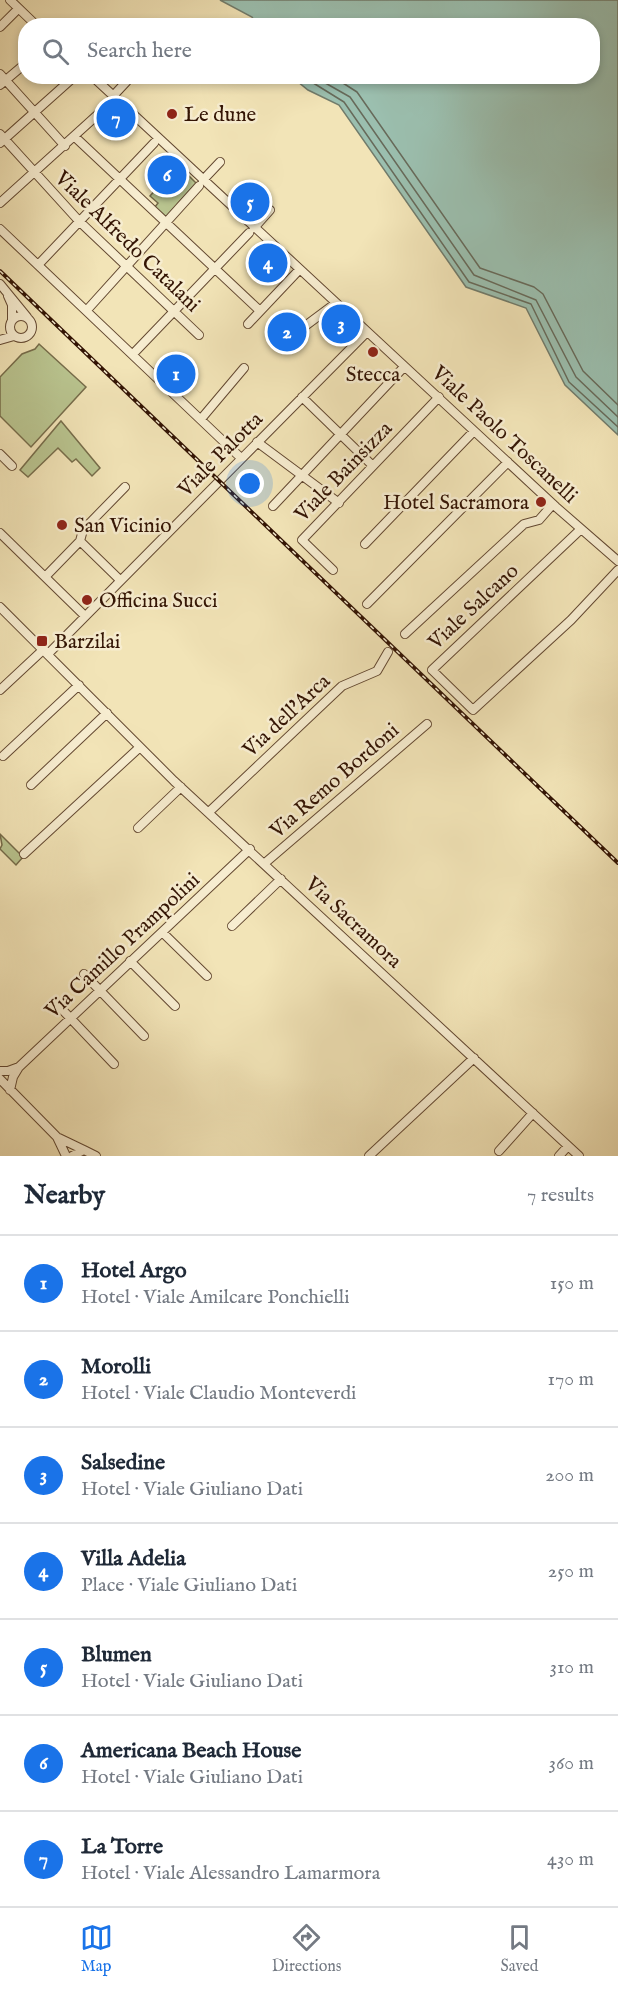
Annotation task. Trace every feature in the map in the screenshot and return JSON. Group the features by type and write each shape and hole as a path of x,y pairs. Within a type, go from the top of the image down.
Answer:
{"street":[{"path":"10,0 29,18"},
{"path":"0,27 15,12"},
{"path":"18,69 2,80 65,146"},
{"path":"1,139 66,84"},
{"name":"Viale Paolo Toscanelli","path":"100,84 251,230 336,303 581,530 618,561"},
{"path":"1,198 75,137 125,84"},
{"path":"75,137 213,270 260,311"},
{"name":"Viale Alfredo Catalani","path":"1,139 80,221 199,335"},
{"path":"38,265 154,143"},
{"path":"87,310 220,162"},
{"path":"133,354 270,210"},
{"path":"0,229 241,458"},
{"path":"248,324 299,270"},
{"path":"0,338 14,336 21,338 30,333 32,324 2,286"},
{"path":"2,286 12,305 10,323 14,336"},
{"path":"281,344 336,303"},
{"path":"0,338 10,323 21,315 28,318"},
{"name":"Viale Palotta","path":"0,690 85,616 367,332"},
{"path":"273,506 404,367"},
{"path":"201,419 244,368"},
{"name":"Viale Bainsizza","path":"333,570 302,540 439,396"},
{"path":"302,397 374,466"},
{"path":"365,544 474,431"},
{"path":"257,442 339,503"},
{"path":"0,454 12,466"},
{"path":"367,604 508,462"},
{"path":"45,577 80,541 83,530 125,487"},
{"path":"405,634 524,524 539,520 553,504"},
{"name":"Viale Salcano","path":"581,530 432,670 473,710 584,607 618,570"},
{"path":"0,533 85,616"},
{"path":"80,541 120,580"},
{"name":"Via Sacramora","path":"1,611 46,651 181,787 579,1156"},
{"name":"Via dell'Arca","path":"210,812 342,686 377,671 388,652"},
{"path":"23,731 78,684"},
{"path":"3,756 78,684"},
{"path":"32,784 107,713"},
{"name":"Via Remo Bordoni","path":"265,863 427,724"},
{"path":"24,854 140,747"},
{"path":"138,828 181,787"},
{"name":"Via Camillo Prampolini","path":"10,1090 18,1067 250,849"},
{"path":"232,926 281,879"},
{"path":"162,932 207,976"},
{"path":"130,961 175,1006"},
{"path":"84,974 144,1036"},
{"path":"55,1002 114,1064"},
{"path":"369,1156 474,1058"},
{"path":"0,1071 18,1067"},
{"path":"0,1079 57,1137 96,1156"},
{"path":"499,1151 533,1113"},
{"path":"57,1137 66,1156"},
{"path":"559,1156 568,1146"},
{"path":"72,1156 84,1150"}],"green space":[{"path":"183,170 196,183 166,217 155,207 158,203 150,196 159,186 165,190"},
{"path":"39,344 86,387 31,447 0,416 0,377 22,354 35,349"},
{"path":"61,421 100,468 92,476 76,459 72,462 58,448 28,477 20,470"},
{"path":"0,834 23,857 16,865 0,849 2,845"}],"water":[{"path":"220,0 618,0 618,435 565,385 526,308 466,287 339,105 301,84 600,84 600,18 252,17"}],"railway":[{"path":"0,271 618,863"}],"place":[{"name":"Le dune","path":"172,114"},
{"name":"La Torre","path":"116,118"},
{"name":"Americana Beach House","path":"167,175"},
{"name":"Blumen","path":"250,202"},
{"name":"Villa Adelia","path":"268,263"},
{"name":"Salsedine","path":"341,324"},
{"name":"Morolli","path":"287,332"},
{"name":"Stecca","path":"373,352"},
{"name":"Hotel Argo","path":"176,374"},
{"name":"Hotel Sacramora","path":"541,502"},
{"name":"San Vicinio","path":"62,525"},
{"name":"Officina Succi","path":"87,600"},
{"name":"Barzilai","path":"42,641"}]}
